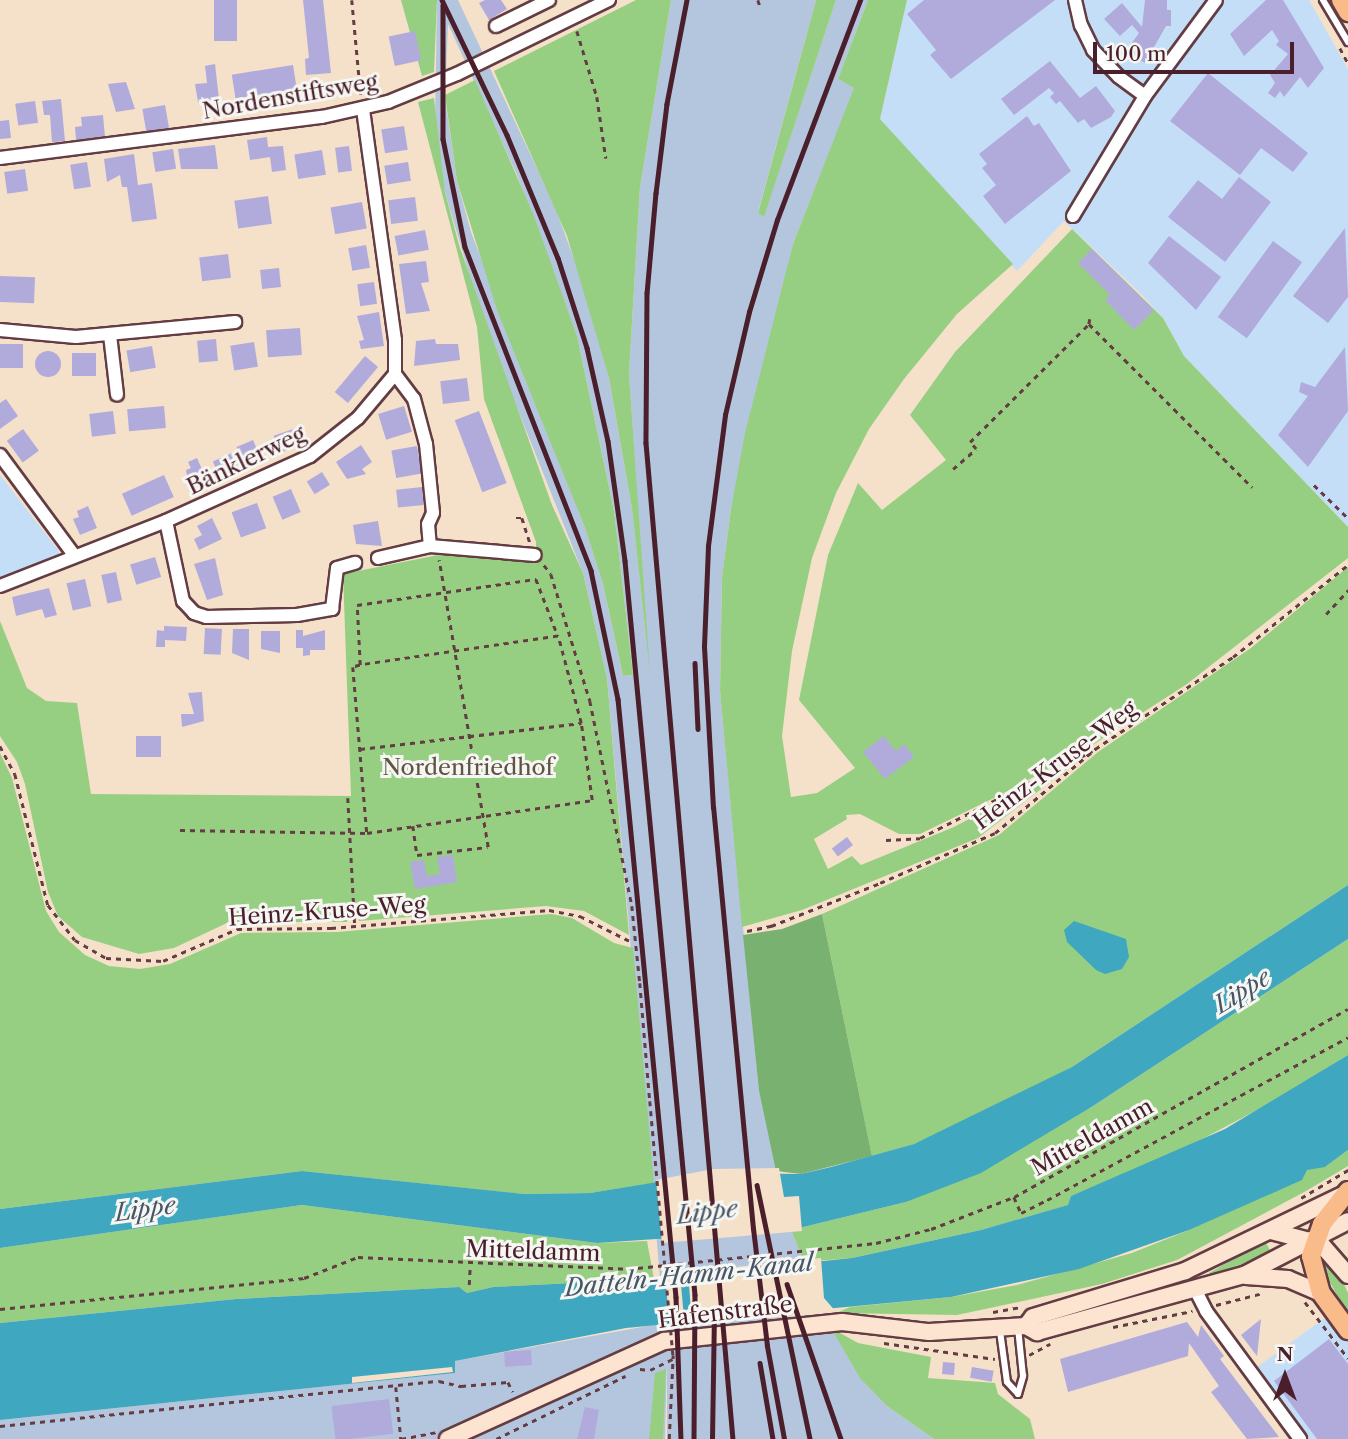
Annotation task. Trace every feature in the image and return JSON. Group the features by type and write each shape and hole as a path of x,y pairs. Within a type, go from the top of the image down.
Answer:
{"main road":[{"path":"1341,0 1348,12"},
{"path":"1345,1193 1313,1241 1311,1263 1321,1293 1348,1330"},
{"name":"Hafenstraße","path":"1022,1327 1034,1317 1156,1282 1271,1231 1345,1193"},
{"name":"Hafenstraße","path":"448,1439 670,1340 842,1322 929,1332 1000,1331 1022,1327 1037,1332 1196,1291 1244,1275 1348,1221"},
{"path":"1271,1231 1313,1241 1334,1254 1348,1275"},
{"path":"1244,1275 1282,1278 1321,1293"}],"street":[{"path":"496,26 549,0"},
{"name":"Nordenstiftsweg","path":"0,159 363,108 422,90 609,0"},
{"path":"1075,0 1080,25 1093,50 1107,67 1145,96"},
{"path":"1073,216 1145,96 1216,0"},
{"path":"363,108 396,340 394,374 414,399 426,444 433,513 428,524 430,546"},
{"path":"0,330 34,330 66,337 235,322"},
{"path":"110,335 117,395"},
{"name":"Bänklerweg","path":"0,586 166,521 310,456 358,418 394,374"},
{"path":"0,455 74,555"},
{"path":"166,521 183,601 194,613 206,617 297,615 332,609 337,568 355,563"},
{"path":"378,558 430,546 535,555"},
{"path":"1196,1291 1213,1321 1300,1439"}],"lane":[{"path":"1323,0 1348,42"},
{"path":"1000,1331 1007,1382 1018,1394 1023,1376 1022,1327"}],"path":[{"path":"352,0 363,108"},
{"path":"758,0 761,9"},
{"path":"573,17 597,97 606,158"},
{"path":"953,469 976,449 970,442 1090,322 1252,487"},
{"path":"1314,485 1348,518"},
{"path":"516,518 522,518 535,555 551,574 590,701 632,906 673,1357 669,1439"},
{"path":"413,826 417,855 488,847 446,594 438,555 430,546"},
{"name":"Heinz-Kruse-Weg","path":"747,931 771,926 974,845 1055,787 1095,749 1211,673 1348,565"},
{"path":"180,830 367,833 592,800 581,723 558,636 536,579 356,605 360,665"},
{"path":"1326,614 1348,590"},
{"path":"367,833 353,667 558,636"},
{"path":"360,749 581,723"},
{"name":"Heinz-Kruse-Weg","path":"0,746 15,774 48,905 64,930 87,949 123,962 147,964 178,956 237,929 355,926 549,910 580,916 630,941"},
{"path":"886,840 920,838 1095,749"},
{"path":"348,798 355,926"},
{"name":"Mitteldamm","path":"0,1309 304,1278 358,1257 470,1266 628,1269 822,1251 931,1229 1014,1197 1348,1009"},
{"path":"1014,1197 1021,1213 1348,1037"},
{"path":"1305,1204 1300,1198 1348,1170"},
{"path":"469,1285 470,1266"},
{"path":"1299,1296 1348,1358"},
{"path":"639,1368 650,1370 673,1357"},
{"path":"496,1439 648,1362"},
{"path":"0,1426 396,1386 508,1382 522,1407"},
{"path":"396,1386 401,1439"}],"shaded area":[{"path":"437,0 458,0 555,207 587,295 609,378 632,509 647,643 629,374 640,187 671,0 816,0 758,212 764,216 836,0 868,0 838,79 855,88 793,244 731,509 722,577 720,691 759,1091 791,1230 831,1328 887,1406 934,1439 667,1439 667,1358 665,1439 0,1439 0,1420 454,1373 455,1361 664,1323 607,678 583,573 484,325 445,192 435,124","holes":["448,24 517,175 577,336 614,511 633,675 623,676 603,584 584,525 471,232 457,181 445,98"]},
{"path":"907,0 1309,0 1348,69 1348,527 1184,356 1163,318 1140,293 1064,221 1017,271 880,119"},
{"path":"0,475 59,551 58,556 0,579"},
{"path":"1348,1301 1348,1439 1309,1439 1256,1368"}],"green space":[{"path":"401,0 437,0 434,72 422,76"},
{"path":"636,0 671,0 640,187 629,374 650,673 632,509 609,378 567,236 494,71"},
{"path":"816,0 836,0 764,217 758,213"},
{"path":"868,0 907,0 880,119 1013,264 957,314 904,379 869,429 836,493 812,558 792,651 782,736 791,797 817,793 855,768 799,700 828,555 858,483 882,510 946,460 910,415 955,352 1072,229 1163,318 1184,356 1348,527 1348,558 1187,684 1091,746 1002,794 920,834 899,834 860,814 846,815 847,819 814,839 828,869 852,856 861,865 954,827 1076,762 978,838 802,910 742,927 720,691 722,577 731,509 745,433 793,244 854,88 838,79"},
{"path":"475,80 534,216 577,336 614,511 633,675 623,676 603,584 584,525 497,310 457,181 445,95"},
{"name":"Nordenfriedhof","path":"434,98 445,192 459,245 552,505 583,573 607,678 629,935 584,911 546,906 359,921 357,908 350,909 347,922 229,922 174,948 139,954 82,937 58,916 48,892 25,784 17,762 0,736 0,621 27,688 46,701 77,703 91,794 351,796 343,574 443,554 536,561 536,542 484,399 477,327 418,102"},
{"path":"1348,567 1348,885 1072,1067 984,1113 914,1144 872,1156 822,914 999,835 1098,752 1251,648"},
{"path":"0,753 12,778 46,911 59,932 85,955 109,966 140,969 170,964 241,933 337,932 551,914 572,918 614,943 633,948 654,1183 590,1193 523,1194 302,1171 0,1209"},
{"path":"822,914 872,1156 801,1174 776,1171 759,1091 743,935 782,929"},
{"path":"1348,939 1348,1055 1274,1101 1172,1155 1071,1196 1069,1205 981,1230 852,1258 804,1262 791,1230 906,1202 1093,1106"},
{"path":"1348,1150 1348,1166 1306,1191 1177,1260 1102,1284 957,1315 836,1313 850,1307 951,1297 1017,1285 1132,1253 1189,1230 1315,1166 1325,1167"},
{"path":"302,1205 597,1243 647,1241 654,1279 493,1287 467,1293 459,1287 236,1299 0,1323 0,1248"},
{"path":"1265,1241 1271,1252 1213,1276 1209,1273"},
{"path":"1334,1263 1348,1293 1348,1314 1321,1267"},
{"path":"831,1328 858,1343 931,1357 928,1378 995,1383 998,1394 1030,1419 1035,1439 934,1439 887,1406 860,1378"},
{"path":"666,1369 663,1439 649,1439 655,1373"}],"water":[{"name":"Lippe","path":"1348,885 1348,939 1093,1106 981,1173 906,1202 791,1230 597,1243 302,1205 0,1248 0,1209 302,1171 524,1194 590,1193 713,1173 801,1174 831,1167 914,1144 1072,1067"},
{"path":"1074,921 1126,939 1129,957 1122,969 1105,974 1096,970 1067,942 1064,930"},
{"path":"1348,1055 1348,1150 1325,1167 1307,1170 1302,1180 1189,1230 1079,1269 951,1297 626,1328 455,1361 455,1373 0,1420 0,1323 236,1299 459,1287 467,1293 493,1287 654,1279 852,1258 981,1230 1068,1205 1071,1196 1225,1129"}],"pier":[{"path":"779,1168 784,1197 799,1196 802,1231 662,1243 656,1180 713,1169"},
{"path":"821,1258 824,1298 837,1313 692,1324 688,1272"},
{"path":"680,1273 685,1325 670,1326 665,1274"},
{"path":"452,1367 453,1372 352,1383 352,1377"}],"building":[{"path":"214,0 237,0 237,41 214,41"},
{"path":"303,0 323,0 331,73 306,75 305,59 309,58"},
{"path":"485,0 501,0 507,9 489,20 479,3"},
{"path":"924,0 1055,0 951,79 930,55 936,50 907,14"},
{"path":"1145,0 1167,0 1167,10 1171,10 1171,26 1166,26 1145,63 1126,51 1139,33 1132,25 1120,36 1104,19 1122,3 1142,27"},
{"path":"1266,0 1283,0 1324,68 1308,88 1300,77 1284,97 1280,91 1275,98 1268,93 1275,83 1270,75 1288,54 1276,45 1279,41 1272,30 1244,56 1230,34"},
{"path":"415,31 421,60 395,66 389,37"},
{"path":"1050,61 1080,98 1096,86 1115,111 1111,117 1091,128 1084,119 1078,123 1060,101 1056,104 1050,97 1054,93 1049,88 1014,115 1001,99"},
{"path":"215,64 219,99 198,102 195,84 207,83 205,66"},
{"path":"293,65 297,89 236,98 232,75"},
{"path":"1208,73 1308,153 1293,172 1261,148 1240,175 1170,121"},
{"path":"126,82 135,109 116,112 108,84"},
{"path":"61,99 65,141 52,142 50,115 44,115 42,101"},
{"path":"35,101 38,123 18,126 15,104"},
{"path":"165,105 169,128 146,132 142,109"},
{"path":"103,115 105,137 76,140 75,127 82,126 81,117"},
{"path":"1027,116 1034,126 1039,123 1071,171 1005,224 983,196 996,185 982,168 987,164 979,154"},
{"path":"9,120 11,138 0,139 0,121"},
{"path":"404,126 408,150 385,153 381,130"},
{"path":"267,137 268,147 283,146 286,170 272,172 270,157 250,160 247,140"},
{"path":"215,145 218,169 181,169 178,149"},
{"path":"349,146 352,171 338,173 335,148"},
{"path":"173,149 176,169 155,172 152,152"},
{"path":"322,150 326,175 298,179 294,154"},
{"path":"134,154 138,185 152,183 157,219 132,222 127,187 122,187 120,175 107,182 104,159"},
{"path":"87,162 91,187 74,189 70,165"},
{"path":"408,162 411,181 387,185 384,166"},
{"path":"25,169 28,191 7,194 4,172"},
{"path":"1239,177 1271,202 1225,262 1168,217 1198,180 1222,199"},
{"path":"268,196 272,224 238,228 234,201"},
{"path":"415,197 418,221 391,224 388,200"},
{"path":"362,202 367,229 335,234 330,208"},
{"path":"1345,228 1348,297 1328,323 1293,296"},
{"path":"425,230 429,250 398,256 395,236"},
{"path":"1169,236 1221,277 1196,310 1148,263"},
{"path":"1273,241 1302,262 1247,338 1218,317"},
{"path":"366,245 370,268 352,271 348,248"},
{"path":"1092,249 1154,310 1134,330 1105,300 1110,295 1078,263"},
{"path":"228,254 231,278 202,281 199,258"},
{"path":"426,261 429,282 421,283 430,311 406,314 399,264"},
{"path":"279,268 281,287 262,289 260,270"},
{"path":"0,276 35,277 34,303 0,302"},
{"path":"374,282 377,304 360,306 357,284"},
{"path":"379,312 384,346 361,349 359,341 364,340 357,316"},
{"path":"300,328 302,355 268,357 266,330"},
{"path":"216,339 218,361 199,363 197,341"},
{"path":"435,339 436,344 458,344 460,360 414,366 416,341"},
{"path":"254,342 258,367 234,370 230,346"},
{"path":"0,344 23,344 23,368 0,368"},
{"path":"152,346 156,368 130,372 126,351"},
{"path":"1345,347 1348,411 1308,467 1278,435 1308,396 1299,392 1301,382 1315,387"},
{"path":"48,351 57,355 61,364 57,373 48,377 39,373 35,364 39,355"},
{"path":"72,353 96,353 96,376 72,376"},
{"path":"365,356 378,367 348,403 335,392"},
{"path":"467,378 470,401 443,404 440,381"},
{"path":"6,399 18,416 0,429 0,403"},
{"path":"164,406 166,428 129,431 127,409"},
{"path":"404,406 412,432 386,440 378,414"},
{"path":"113,411 116,434 92,437 89,414"},
{"path":"479,411 507,483 482,492 455,420"},
{"path":"302,426 308,443 279,453 274,436"},
{"path":"23,429 39,451 23,463 7,441"},
{"path":"253,440 262,461 245,468 236,447"},
{"path":"361,445 372,462 362,469 366,474 347,479 336,462"},
{"path":"417,446 422,474 396,478 391,451"},
{"path":"232,453 240,471 221,480 213,462"},
{"path":"197,458 208,483 190,491 186,470 191,468 188,462"},
{"path":"322,472 330,485 315,494 307,482"},
{"path":"164,475 174,497 132,516 122,494"},
{"path":"422,487 424,505 398,508 396,490"},
{"path":"291,489 301,512 282,520 273,497"},
{"path":"257,503 266,528 241,538 232,512"},
{"path":"88,506 97,528 80,535 73,519 79,517 77,511"},
{"path":"212,518 222,539 199,550 194,539 202,535 197,526"},
{"path":"378,521 382,546 356,544 353,525"},
{"path":"155,557 161,577 136,585 130,565"},
{"path":"215,558 223,595 207,600 194,564"},
{"path":"116,572 122,600 107,603 101,575"},
{"path":"85,579 91,606 73,611 66,583"},
{"path":"49,588 57,615 45,618 42,609 16,616 12,597"},
{"path":"164,626 187,627 186,641 165,640 165,647 156,647 157,630 164,631"},
{"path":"205,628 222,629 221,655 204,654"},
{"path":"233,629 249,629 249,660 232,653"},
{"path":"296,630 303,630 303,636 325,630 325,650 310,650 310,655 303,656 303,648 296,648"},
{"path":"261,631 280,631 280,653 261,649"},
{"path":"202,692 204,721 182,727 181,714 194,714 188,693"},
{"path":"136,736 161,736 161,757 136,757"},
{"path":"884,736 896,751 904,744 914,757 885,779 863,752"},
{"path":"847,837 853,845 838,856 832,848"},
{"path":"453,855 457,882 415,889 410,862 424,860 427,876 440,874 437,857"},
{"path":"1261,1319 1257,1356 1241,1335"},
{"path":"1187,1322 1198,1337 1201,1325 1224,1356 1220,1359 1279,1437 1247,1439 1211,1392 1219,1386 1189,1343 1188,1356 1068,1392 1060,1359"},
{"path":"1329,1339 1348,1364 1348,1439 1317,1439 1274,1381"},
{"path":"531,1350 532,1365 505,1367 504,1352"},
{"path":"943,1362 955,1363 954,1375 942,1374"},
{"path":"972,1367 994,1371 992,1382 970,1378"},
{"path":"389,1399 393,1434 335,1439 331,1406"},
{"path":"585,1407 599,1410 594,1439 577,1439"}],"railway":[{"path":"442,0 507,135 558,258 587,348 608,441 625,561 695,1295 694,1439"},
{"path":"687,0 667,104 656,193 647,293 646,443 733,1439"},
{"path":"784,1439 767,1346 753,1229 713,808 704,646 708,546 725,415 749,312 777,220 860,0"},
{"path":"443,5 443,139 465,247 591,571 618,699 676,1297 681,1439"},
{"path":"695,663 698,729"},
{"path":"757,1185 810,1439"},
{"path":"787,1284 841,1439"},
{"path":"712,1439 714,1313"},
{"path":"760,1363 773,1439"}],"water label":[{"name":"Datteln-Hamm-Kanal","path":"689,1275"}]}
